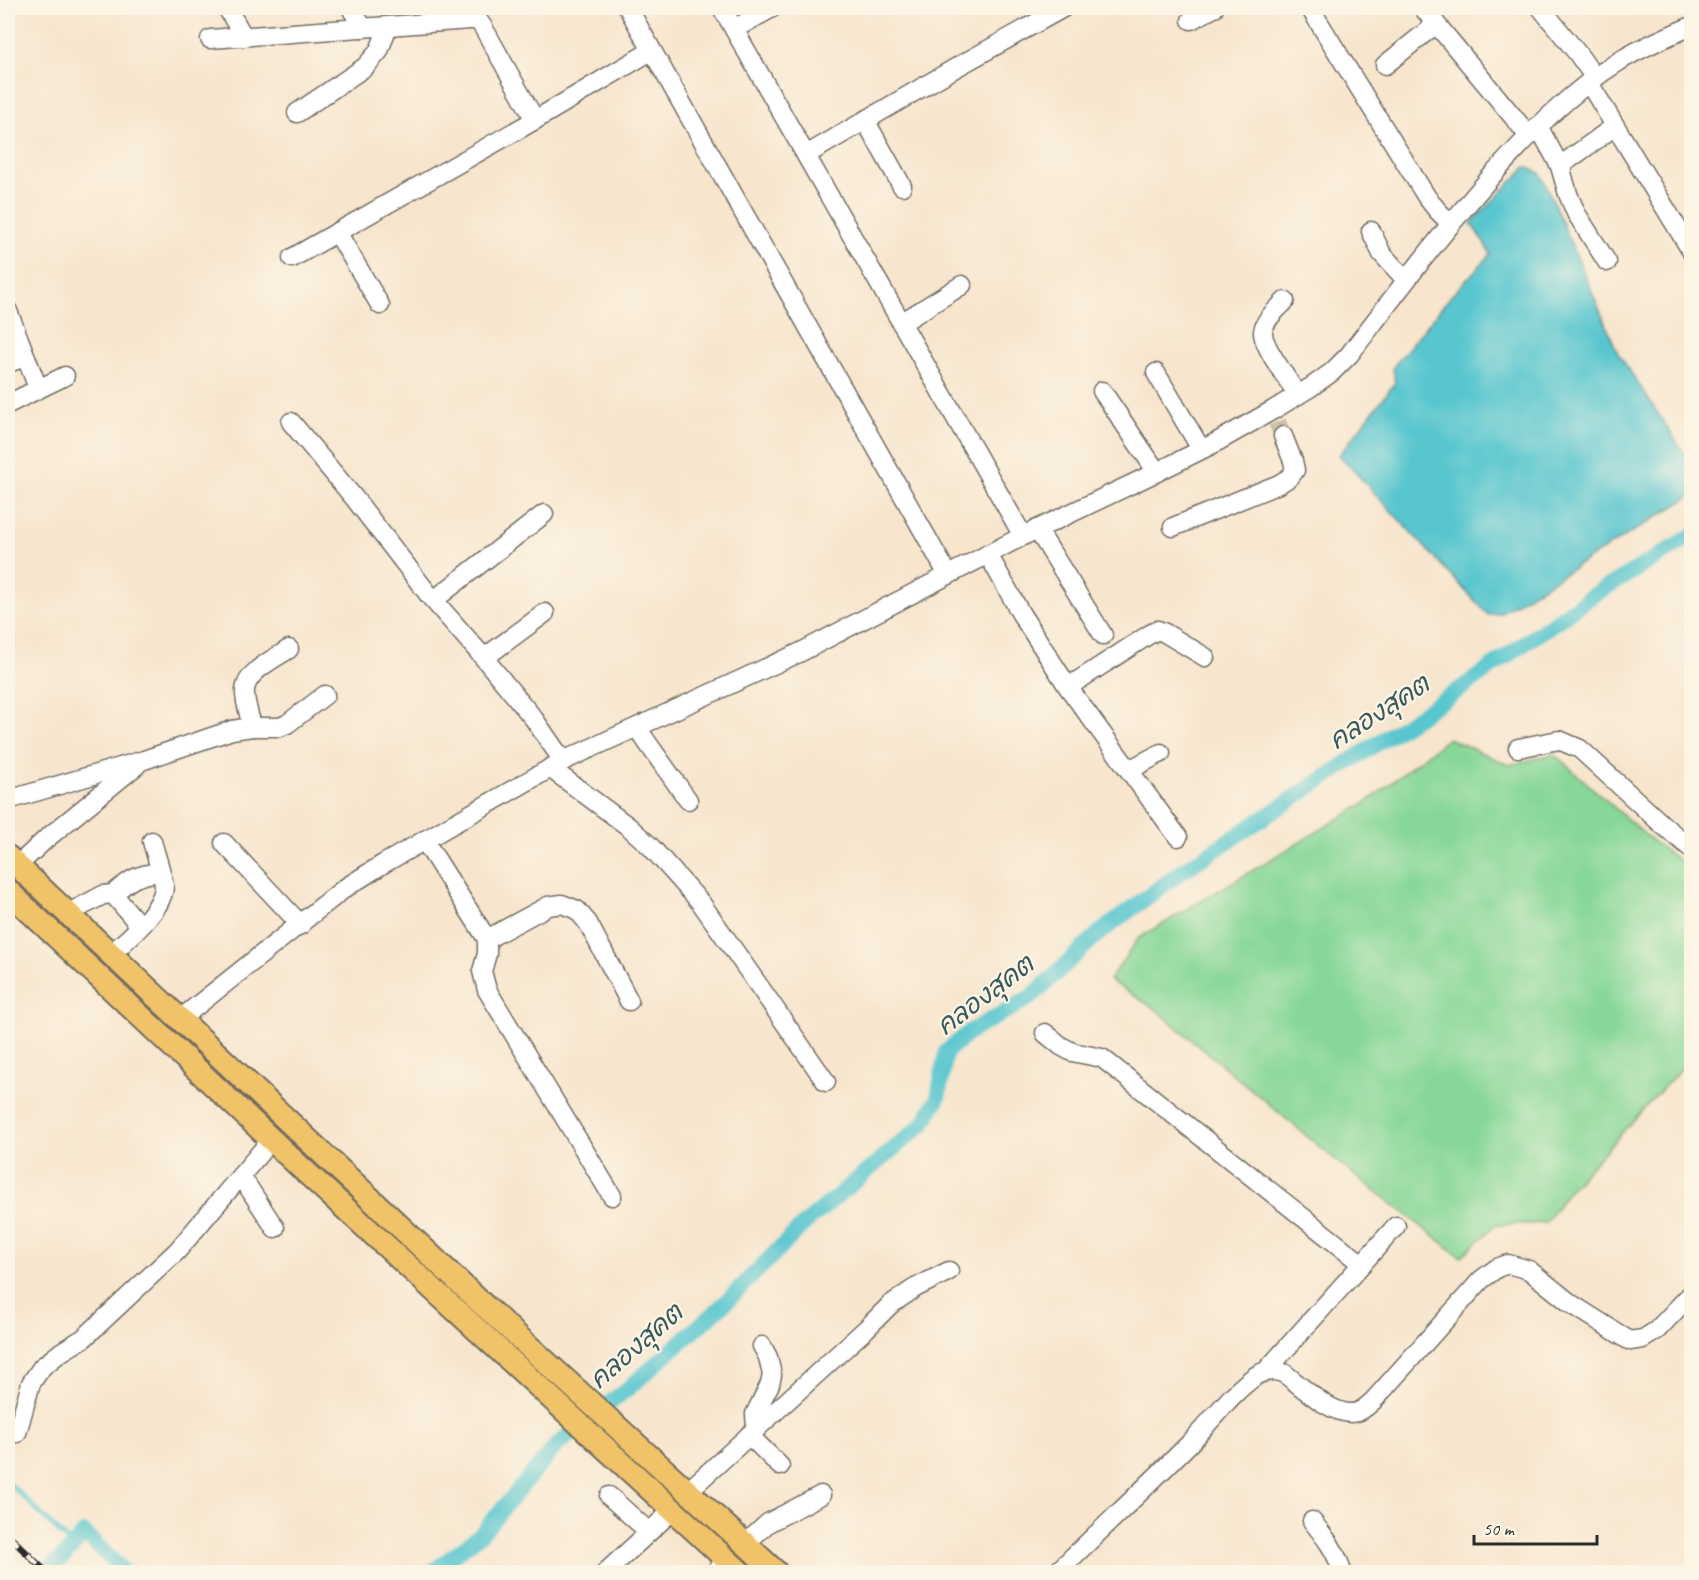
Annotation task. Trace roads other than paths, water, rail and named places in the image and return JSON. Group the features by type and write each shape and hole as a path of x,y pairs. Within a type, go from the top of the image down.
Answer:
{"main road":[{"path":"12,861 478,1300 776,1572"},
{"path":"8,891 271,1140 672,1511 727,1569"},
{"path":"161,1037 179,1020"}],"street":[{"path":"227,8 244,37"},
{"path":"351,8 363,27"},
{"path":"628,8 948,574"},
{"path":"722,8 901,323 1030,532 1103,635"},
{"path":"734,29 772,8"},
{"path":"806,155 1063,8"},
{"path":"1191,20 1214,8"},
{"path":"1310,8 1426,196 1450,223"},
{"path":"1423,8 1533,131 1560,166 1576,213 1607,262"},
{"path":"1541,8 1578,54 1615,126 1692,252"},
{"path":"210,39 388,26 467,14 478,20 483,27 535,120"},
{"path":"1385,65 1436,24"},
{"path":"297,113 365,67 379,51 388,26"},
{"path":"179,1020 345,888 557,764 801,652 1030,532 1201,449 1278,423 1298,395 1332,372 1349,355 1450,223 1533,131 1620,60 1649,44 1692,26"},
{"path":"292,258 535,120 651,51"},
{"path":"865,120 903,186"},
{"path":"1560,166 1615,126"},
{"path":"1371,231 1383,254 1406,280"},
{"path":"337,232 380,305"},
{"path":"901,323 962,285"},
{"path":"1285,301 1267,320 1263,333 1266,345 1298,395"},
{"path":"8,311 38,388"},
{"path":"8,363 25,357"},
{"path":"1156,373 1201,449"},
{"path":"8,404 65,376"},
{"path":"1102,392 1157,472"},
{"path":"291,422 434,600 534,719 557,764 643,840 694,895 826,1082"},
{"path":"1173,527 1279,484 1290,477 1295,470 1293,461 1278,423"},
{"path":"434,600 544,514"},
{"path":"987,554 1021,614 1068,687 1178,837"},
{"path":"484,658 545,613"},
{"path":"1068,687 1158,630 1205,657"},
{"path":"252,727 244,692 248,679 289,649"},
{"path":"8,800 144,760 232,730 280,727 326,695"},
{"path":"637,728 688,800"},
{"path":"1518,748 1559,740 1580,749 1692,849"},
{"path":"1129,770 1161,753"},
{"path":"12,861 46,839 144,760"},
{"path":"424,840 487,939 487,954 482,971 487,990 612,1196"},
{"path":"110,955 152,915 159,901 164,886 152,841"},
{"path":"224,843 301,925"},
{"path":"67,914 103,895 113,894 133,878 160,872"},
{"path":"113,894 140,926"},
{"path":"487,939 548,906 562,904 577,910 588,923 629,1001"},
{"path":"1045,1033 1072,1052 1102,1058 1362,1264"},
{"path":"17,1433 31,1383 42,1367 84,1338 177,1251 271,1140"},
{"path":"241,1176 275,1228"},
{"path":"1266,1371 1396,1226"},
{"path":"1057,1572 1188,1445 1244,1386 1259,1374 1276,1370 1284,1372 1340,1412 1354,1413 1362,1410 1373,1401 1481,1280 1497,1268 1508,1264 1529,1270 1570,1303 1630,1341 1643,1339 1657,1330 1692,1293"},
{"path":"687,1492 890,1305 915,1288 949,1271"},
{"path":"762,1347 768,1357 772,1375 755,1414 753,1432 780,1467"},
{"path":"745,1544 768,1523 821,1495"},
{"path":"609,1496 649,1532"},
{"path":"606,1572 672,1511"},
{"path":"1312,1521 1328,1540 1342,1572"}],"water":[{"path":"1526,167 1540,173 1548,189 1618,353 1691,464 1691,496 1500,613 1488,615 1339,455 1395,383 1393,367 1451,296 1491,254 1471,223"}],"waterway":[{"name":"คลองสุคต","path":"432,1572 480,1535 557,1445 631,1386 725,1303 802,1226 923,1124 938,1098 946,1052 971,1031 1031,997 1098,934 1178,874 1460,689 1592,596 1692,536"},
{"path":"8,1482 73,1546"},
{"name":"คลองสุคต","path":"45,1572 65,1555 84,1533 125,1572"}],"tunnel":[{"path":"1277,422 1283,436"}],"railway":[{"path":"8,1535 46,1572"},
{"path":"8,1565 15,1572"}]}
